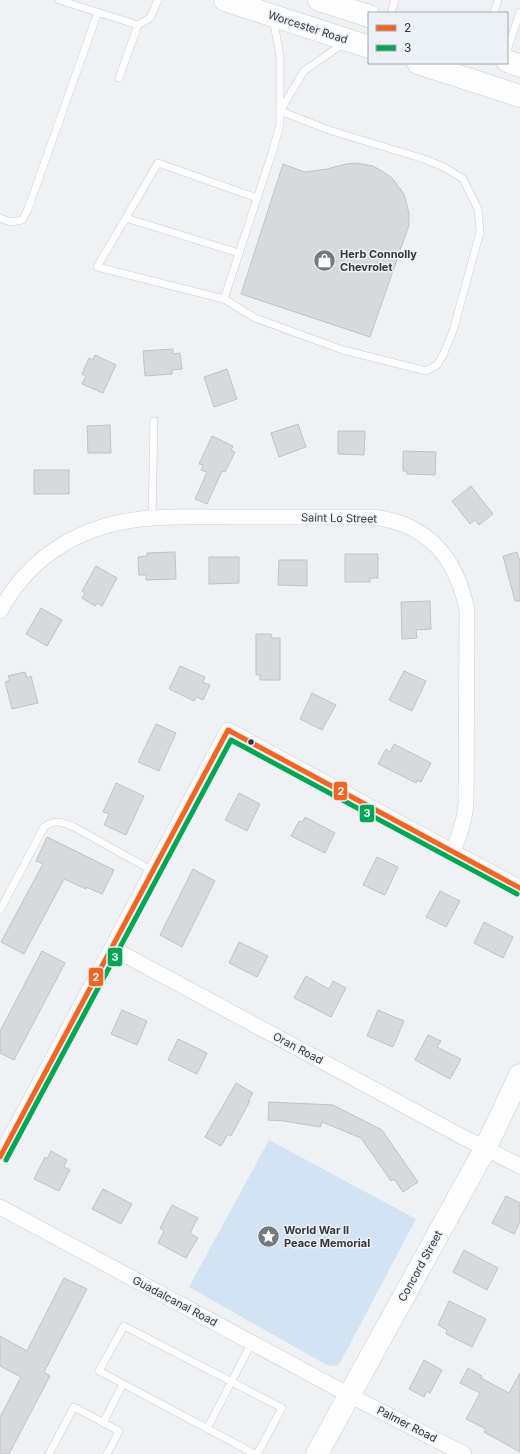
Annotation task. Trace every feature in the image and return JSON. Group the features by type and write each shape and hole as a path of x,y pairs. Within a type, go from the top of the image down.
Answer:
{"main road":[{"name":"Worcester Road","path":"225,0 359,44"},
{"path":"319,0 368,16"},
{"path":"508,61 520,66"},
{"path":"427,66 520,96"},
{"path":"427,66 520,110"},
{"name":"Concord Street","path":"317,1454 485,1149 520,1075"}],"street":[{"name":"Saint Lo Street","path":"0,611 14,588 28,570 44,556 63,543 104,526 152,518 373,517 390,519 407,525 424,535 448,560 457,576 464,595 467,618 466,805 460,835 452,852"},
{"path":"0,1157 228,730 520,888"},
{"name":"Oran Road","path":"112,948 485,1149 520,1166"},
{"name":"Guadalcanal Road","path":"0,1207 349,1395"},
{"name":"Palmer Road","path":"349,1395 464,1454"}],"lane":[{"path":"59,0 138,25"},
{"path":"119,78 138,25 150,18 158,0"},
{"path":"391,12 395,0"},
{"path":"494,12 498,0"},
{"path":"0,218 11,222 22,220 28,209 98,12"},
{"path":"508,47 520,12"},
{"path":"224,298 275,144 280,124 280,56 272,15"},
{"path":"280,111 304,71 359,44"},
{"path":"257,198 158,163 97,267 224,298 254,318 343,350 426,371 437,365 444,353 453,331 480,232 478,209 463,179 444,167 424,159 329,130 280,111"},
{"path":"126,218 239,253"},
{"path":"152,518 154,421"},
{"path":"0,910 44,827 53,822 63,823 74,827 153,871"},
{"path":"124,1326 231,1382 282,1408 256,1454 99,1371 124,1326"},
{"path":"207,1429 252,1342"},
{"path":"103,1422 123,1384"},
{"path":"49,1454 74,1407 119,1432 107,1454"}],"shaded area":[{"path":"269,1140 416,1219 341,1361 336,1365 332,1366 325,1364 189,1287"}],"building":[{"name":"Herb Connolly Chevrolet","path":"356,163 373,166 392,178 404,194 409,213 409,225 370,337 241,294 283,164 305,172"},
{"path":"173,349 173,354 180,353 182,369 172,370 172,374 145,376 143,351"},
{"path":"95,355 116,365 103,393 82,384 86,376 82,374 89,358 93,360"},
{"path":"227,369 237,399 214,407 204,377"},
{"path":"298,424 306,447 279,457 271,433"},
{"path":"110,425 111,453 88,453 87,426"},
{"path":"338,431 365,431 364,455 338,454"},
{"path":"212,436 233,446 231,450 235,452 225,472 222,471 207,504 195,499 207,472 201,470 203,465 199,464"},
{"path":"403,451 436,452 435,475 407,474 407,471 403,471"},
{"path":"34,470 69,470 69,494 34,494"},
{"path":"471,486 493,514 479,525 475,520 470,524 452,501"},
{"path":"175,552 176,579 146,580 146,575 139,575 138,557 147,556 147,553"},
{"path":"517,552 520,561 520,601 515,601 503,556"},
{"path":"345,554 378,554 378,578 370,578 370,582 345,582"},
{"path":"209,557 239,557 239,583 209,584"},
{"path":"279,560 307,560 307,586 278,585"},
{"path":"96,566 117,578 102,606 97,603 95,606 82,598 85,593 82,591"},
{"path":"430,601 431,629 416,630 417,638 402,639 401,602"},
{"path":"41,608 62,620 47,646 26,634"},
{"path":"256,634 271,634 272,638 280,638 280,680 260,680 260,675 256,675"},
{"path":"180,666 205,677 203,682 210,685 203,700 196,697 194,701 169,689"},
{"path":"404,671 426,681 412,711 389,700"},
{"path":"25,672 27,678 31,676 38,703 12,709 5,682 10,680 8,676"},
{"path":"312,693 336,705 322,730 300,719"},
{"path":"156,724 176,733 159,771 138,762"},
{"path":"394,744 431,763 421,782 417,780 416,783 378,764 386,749 390,752"},
{"path":"116,783 144,796 126,835 104,825 109,814 103,812"},
{"path":"239,793 260,804 247,831 225,820"},
{"path":"305,817 335,833 325,853 291,836 299,821 303,822"},
{"path":"47,837 114,870 102,894 86,887 86,889 64,879 24,954 1,942 43,864 36,861"},
{"path":"377,857 398,867 385,895 363,885"},
{"path":"193,869 215,881 182,947 160,935"},
{"path":"440,891 460,901 446,927 426,917"},
{"path":"484,922 513,937 503,958 474,943"},
{"path":"239,942 268,956 257,977 229,963"},
{"path":"42,951 65,963 14,1060 0,1053 0,1031"},
{"path":"306,976 329,989 333,981 346,988 331,1017 294,998"},
{"path":"122,1010 147,1021 137,1045 111,1034"},
{"path":"378,1010 404,1021 393,1047 367,1036"},
{"path":"428,1035 441,1041 437,1047 461,1059 450,1079 415,1060"},
{"path":"178,1039 207,1053 197,1074 168,1060"},
{"path":"236,1083 253,1093 231,1136 228,1134 221,1146 205,1137"},
{"path":"269,1102 333,1105 382,1130 418,1182 403,1192 394,1179 391,1181 361,1138 322,1122 320,1127 268,1120"},
{"path":"51,1151 67,1160 64,1167 70,1170 59,1191 34,1179 45,1157 47,1159"},
{"path":"103,1189 132,1204 121,1224 92,1209"},
{"path":"506,1196 520,1203 520,1222 514,1234 492,1223"},
{"path":"172,1205 198,1218 190,1233 198,1238 186,1258 158,1243 164,1231 160,1228"},
{"path":"464,1250 498,1268 487,1290 453,1272"},
{"path":"64,1278 87,1289 44,1372 50,1376 9,1454 0,1454 0,1417 21,1377 0,1366 0,1336 27,1351"},
{"path":"449,1301 486,1319 472,1347 446,1334 447,1330 438,1325"},
{"path":"424,1360 442,1370 430,1393 427,1391 424,1397 409,1389"},
{"path":"468,1368 482,1376 481,1378 509,1393 520,1373 520,1452 484,1432 486,1429 466,1419 480,1393 460,1383"}],"transit line":[{"name":"2","path":"0,1157 228,730 520,888"},
{"name":"3","path":"6,1160 231,740 517,894"}],"place":[{"name":"Herb Connolly Chevrolet","path":"325,260"},
{"name":"World War II Peace Memorial","path":"268,1236"}]}
